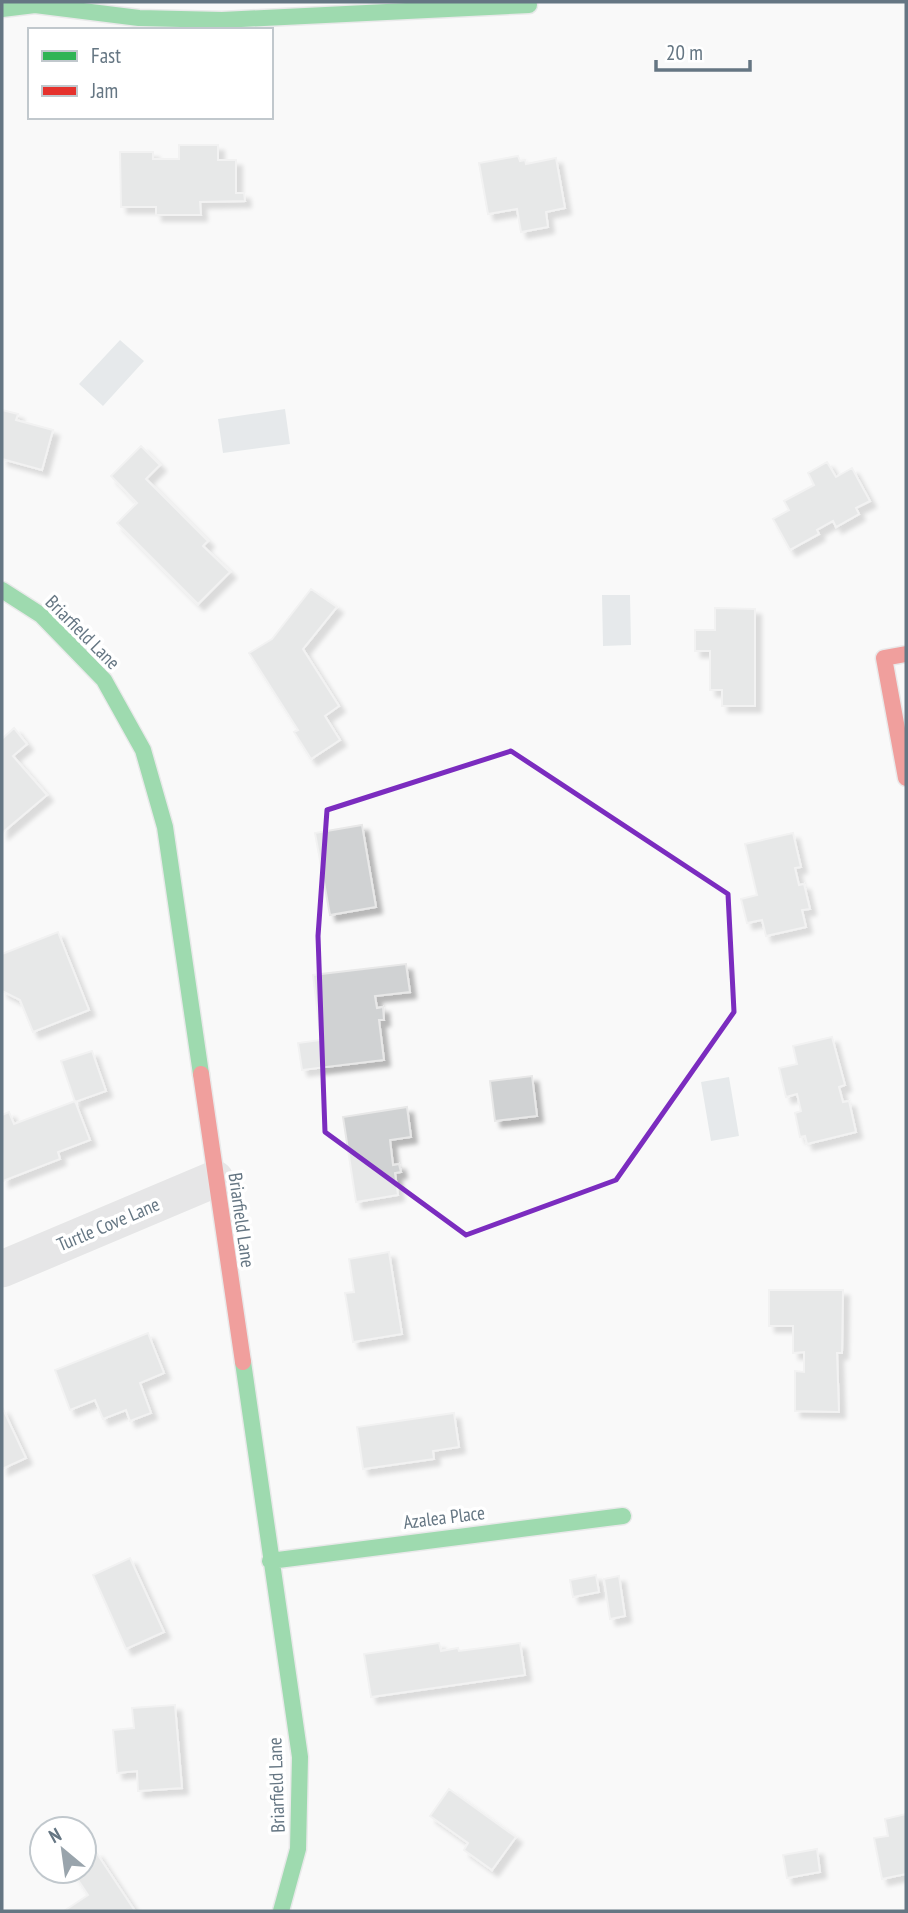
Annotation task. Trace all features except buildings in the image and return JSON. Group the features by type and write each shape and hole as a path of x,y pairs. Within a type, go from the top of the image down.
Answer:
{"street":[{"path":"2,9 35,5 139,18 222,20 529,5"},
{"name":"Briarfield Lane","path":"2,590 41,615 104,680 143,750 164,827 300,1757 298,1849 281,1911"},
{"path":"906,654 884,658 906,778"},
{"name":"Turtle Cove Lane","path":"2,1269 215,1179"},
{"name":"Azalea Place","path":"270,1561 623,1516"}],"highlighted area":[{"path":"511,751 728,894 734,1012 616,1180 466,1235 325,1132 318,936 327,810"}],"shaded area":[{"path":"120,340 144,361 103,406 79,384"},
{"path":"285,409 290,444 223,453 218,419"},
{"path":"602,595 630,595 631,645 603,646"},
{"path":"729,1077 739,1136 711,1141 701,1082"}],"traffic: fast":[{"path":"2,9 35,5 139,18 222,20 529,5"},
{"path":"2,590 41,615 104,680 143,750 165,827 201,1074"},
{"path":"243,1362 300,1757 298,1849 281,1911"},
{"path":"270,1561 623,1516"}],"traffic: jam":[{"path":"906,654 884,658 906,778"},
{"path":"201,1074 243,1362"}]}
